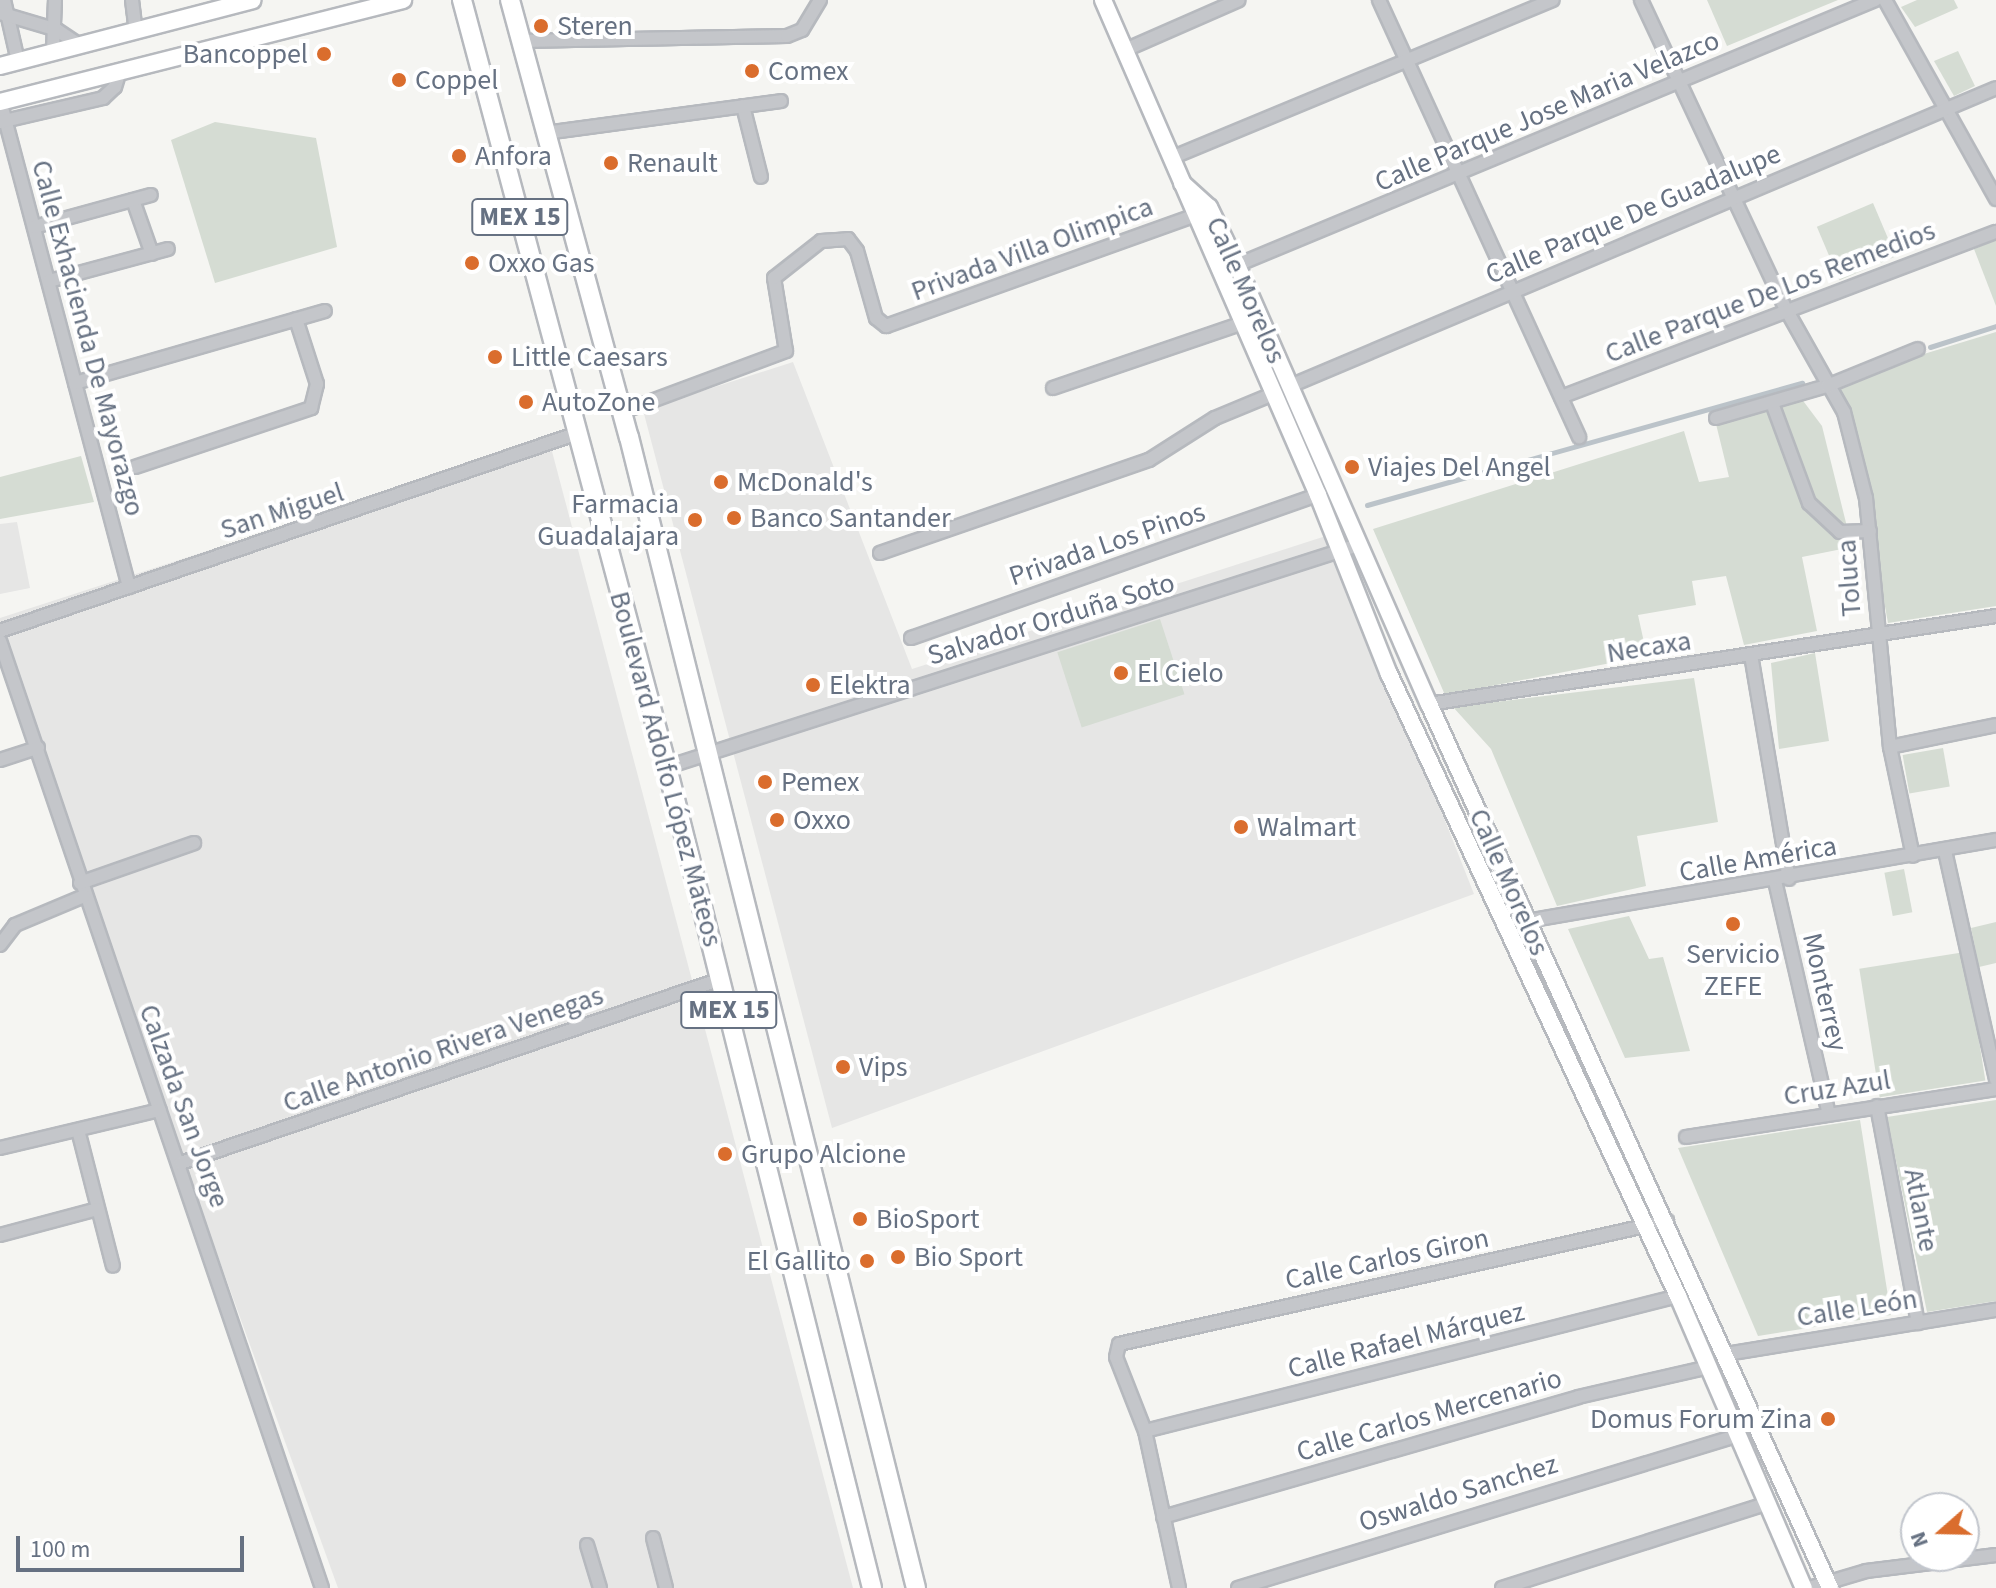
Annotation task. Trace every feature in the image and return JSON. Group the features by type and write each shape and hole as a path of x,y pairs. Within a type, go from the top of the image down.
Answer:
{"main road":[{"path":"0,66 136,31 210,6 253,0"},
{"path":"0,101 119,74 403,0"},
{"name":"Boulevard Adolfo López Mateos","path":"462,0 667,767 872,1588"},
{"name":"Boulevard Adolfo López Mateos","path":"510,0 622,412 916,1588"},
{"name":"Calle Morelos","path":"1103,0 1182,183 1193,216 1318,495 1389,674 1678,1296 1806,1588"},
{"name":"Calle Morelos","path":"1182,183 1209,207 1237,265 1429,704 1667,1221 1829,1585"}],"street":[{"path":"4,0 3,14 18,61"},
{"path":"53,51 57,30 55,0"},
{"path":"132,0 136,31"},
{"path":"521,41 787,36 802,30 820,0"},
{"path":"1125,50 1239,0"},
{"path":"1379,0 1579,437"},
{"path":"1171,158 1553,0"},
{"name":"Toluca","path":"1641,0 1787,311 1844,412 1857,459 1870,531 1877,635 1890,747 1913,856"},
{"name":"Calle Parque Jose Maria Velazco","path":"1237,265 1460,176 1875,0"},
{"path":"1885,0 1996,199"},
{"path":"3,14 57,30 79,45"},
{"path":"0,44 14,41"},
{"path":"3,121 103,98 115,87 119,74"},
{"name":"Calle Parque De Guadalupe","path":"1290,386 1734,195 1996,88"},
{"name":"Calle Exhacienda De Mayorazgo","path":"0,101 129,587"},
{"path":"545,133 781,101"},
{"path":"743,106 761,177"},
{"path":"34,227 151,195"},
{"path":"133,200 152,254"},
{"name":"Privada Villa Olimpica","path":"622,412 786,351 774,278 785,265 838,236 848,239 857,251 876,318 886,326 1193,216"},
{"name":"Calle Parque De Los Remedios","path":"1561,397 1996,232"},
{"path":"49,281 168,249"},
{"path":"75,383 325,311"},
{"path":"135,467 311,408 317,384 296,319"},
{"path":"1053,388 1243,323"},
{"path":"1716,418 1827,386 1918,349"},
{"path":"880,553 1149,460 1215,418 1273,394"},
{"path":"1772,403 1814,511 1840,532 1870,531"},
{"name":"San Miguel","path":"0,631 578,433"},
{"name":"Privada Los Pinos","path":"911,638 1318,495"},
{"name":"Salvador Orduña Soto","path":"667,767 1358,545"},
{"name":"Necaxa","path":"1429,704 1996,616"},
{"name":"Calzada San Jorge","path":"0,641 38,748 82,890 181,1163 322,1588"},
{"name":"Monterrey","path":"1751,655 1782,880 1829,1114"},
{"path":"1890,747 1996,725"},
{"path":"0,760 38,748"},
{"name":"Calle América","path":"1527,921 1782,880 1996,840"},
{"path":"0,945 15,925 82,890 194,843"},
{"path":"1945,851 1996,1080"},
{"name":"Calle Antonio Rivera Venegas","path":"181,1163 721,979"},
{"name":"Cruz Azul","path":"1686,1137 1996,1089"},
{"name":"Atlante","path":"1877,1106 1918,1323"},
{"path":"0,1148 160,1110"},
{"path":"78,1130 113,1266"},
{"path":"0,1235 98,1209"},
{"name":"Calle Carlos Giron","path":"1145,1431 1116,1357 1119,1344 1667,1221"},
{"name":"Calle Rafael Márquez","path":"1145,1431 1678,1296"},
{"name":"Calle León","path":"1726,1354 1996,1310"},
{"name":"Calle Carlos Mercenario","path":"1163,1517 1578,1397 1709,1367"},
{"path":"1145,1431 1179,1588"},
{"name":"Oswaldo Sanchez","path":"1238,1588 1739,1435"},
{"path":"1502,1588 1768,1503"},
{"path":"653,1538 666,1588"},
{"path":"587,1545 600,1588"},
{"path":"1806,1588 1996,1555"}],"shaded area":[{"path":"1707,0 1838,0 1727,46"},
{"path":"1917,0 1954,0 1958,8 1915,27 1901,7"},
{"path":"1958,51 1975,86 1954,96 1934,61"},
{"path":"215,122 316,138 337,247 215,283 171,140"},
{"path":"1873,203 1896,256 1840,280 1817,227"},
{"path":"1996,240 1996,306 1974,249"},
{"path":"1996,332 1996,606 1888,623 1853,431 1841,400 1819,386"},
{"path":"793,362 912,669 1332,534 1474,894 832,1128 643,410"},
{"path":"1798,394 1822,426 1852,547 1802,557 1817,631 1744,645 1726,576 1692,581 1696,605 1638,615 1647,656 1445,695 1373,529 1684,431 1699,482 1729,477 1716,424"},
{"path":"549,440 853,1588 338,1588 0,654 0,618"},
{"path":"81,456 94,502 0,519 0,477"},
{"path":"17,522 30,588 0,594 0,524"},
{"name":"El Cielo","path":"1160,619 1184,694 1082,728 1057,652"},
{"path":"1815,653 1829,741 1779,749 1771,663"},
{"path":"1694,678 1718,822 1637,836 1646,886 1557,906 1491,749 1453,707"},
{"path":"1943,748 1950,786 1909,794 1903,755"},
{"path":"1904,869 1912,912 1893,916 1884,873"},
{"path":"1629,916 1649,959 1663,957 1690,1051 1625,1058 1568,929"},
{"path":"1996,922 1996,963 1979,967 1971,928"},
{"path":"1965,952 1985,1080 1880,1097 1859,969"},
{"path":"1996,1100 1996,1301 1927,1312 1887,1117"},
{"path":"1860,1120 1891,1315 1758,1336 1678,1148"}],"waterway":[{"path":"1930,347 1996,326"},
{"path":"1367,505 1802,383"}],"place":[{"name":"Steren","path":"541,26"},
{"name":"Bancoppel","path":"324,54"},
{"name":"Comex","path":"752,71"},
{"name":"Coppel","path":"399,80"},
{"name":"Anfora","path":"459,156"},
{"name":"Renault","path":"611,163"},
{"name":"Oxxo Gas","path":"472,263"},
{"name":"Little Caesars","path":"495,357"},
{"name":"AutoZone","path":"526,402"},
{"name":"Viajes Del Angel","path":"1352,467"},
{"name":"McDonald's","path":"721,482"},
{"name":"Banco Santander","path":"734,518"},
{"name":"Farmacia Guadalajara","path":"695,520"},
{"name":"El Cielo","path":"1121,673"},
{"name":"Elektra","path":"813,685"},
{"name":"Pemex","path":"765,782"},
{"name":"Oxxo","path":"777,820"},
{"name":"Walmart","path":"1241,827"},
{"name":"Servicio ZEFE","path":"1733,924"},
{"name":"Vips","path":"843,1067"},
{"name":"Grupo Alcione","path":"725,1154"},
{"name":"BioSport","path":"860,1219"},
{"name":"Bio Sport","path":"898,1257"},
{"name":"El Gallito","path":"867,1261"},
{"name":"Domus Forum Zina","path":"1828,1419"}]}
